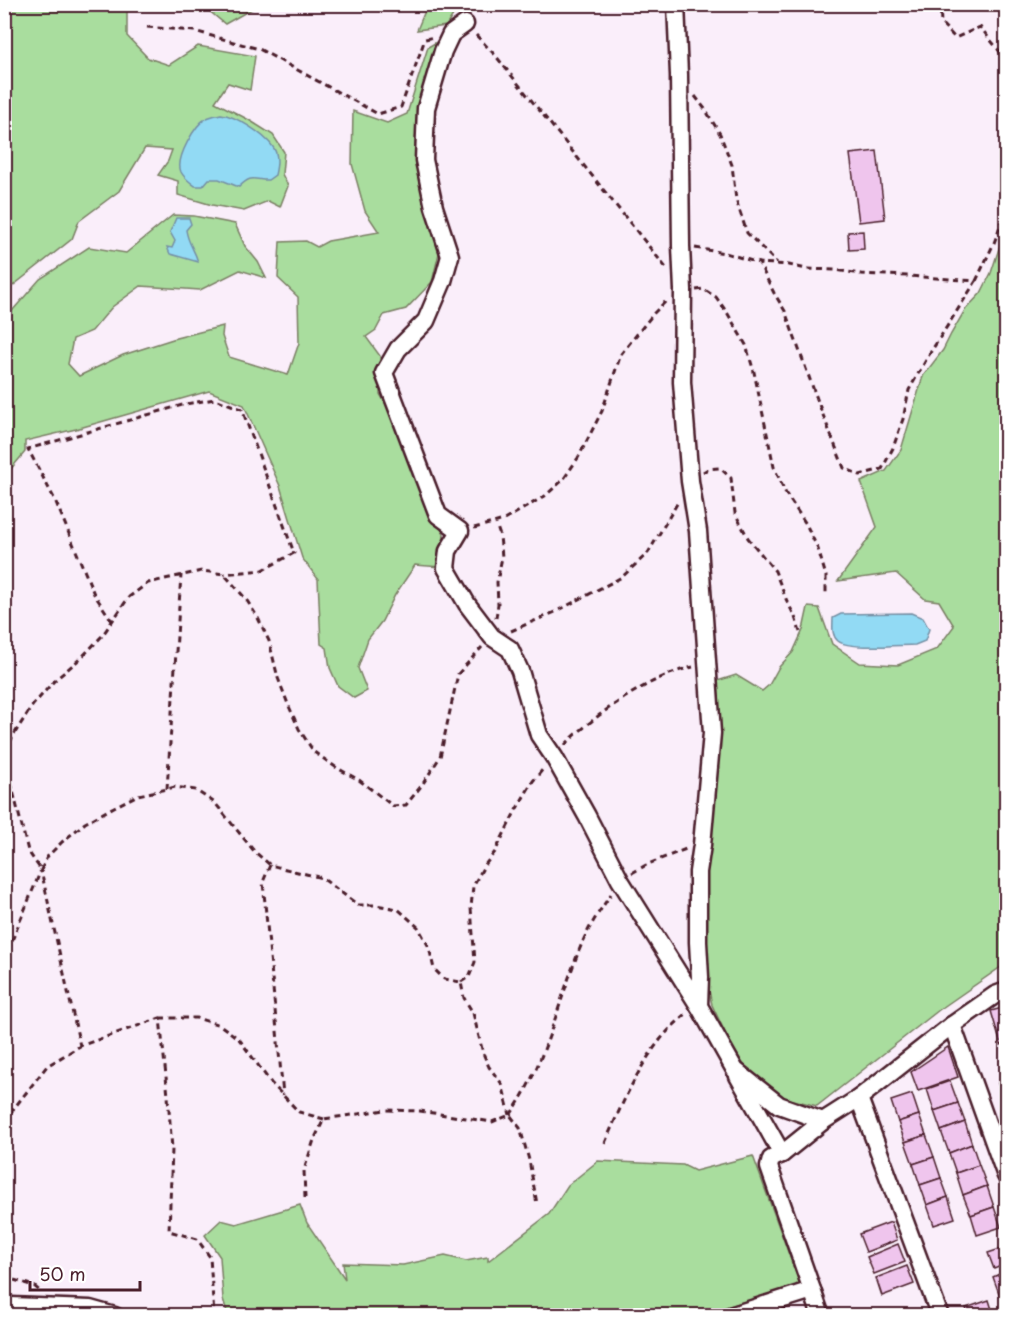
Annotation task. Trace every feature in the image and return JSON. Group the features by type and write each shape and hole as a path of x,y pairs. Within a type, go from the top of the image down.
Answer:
{"street":[{"path":"676,4 683,290 682,382 690,481 698,531 712,734 698,873 699,1006"},
{"path":"465,24 451,34 442,51 426,108 424,160 434,207 450,256 443,281 426,321 398,349 384,373 438,514 460,531 448,551 446,568 467,604 492,637 510,649 520,671 539,735 554,757 620,880 699,1006 782,1154"},
{"path":"821,1316 769,1167 771,1159 782,1154 823,1121 859,1098 952,1025 995,995 1006,991"},
{"path":"952,1025 1006,1176"},
{"path":"735,1070 779,1104 823,1121"},
{"path":"859,1098 940,1316"},
{"path":"730,1316 812,1290"},
{"path":"4,1307 90,1309 115,1316"}],"path":[{"path":"940,4 941,23 955,38 980,27 1001,53 1006,63"},
{"path":"465,24 495,55 683,290"},
{"path":"147,27 194,31 259,49 378,114 401,107 425,39 451,34"},
{"path":"679,75 705,109 720,134 732,165 736,200 747,233 779,264"},
{"path":"759,263 785,311 844,468 860,475 882,469 893,448 903,419 909,390 976,282 994,243 1006,209"},
{"path":"681,246 725,253 759,263 789,265 806,269 976,282"},
{"path":"460,531 496,524 545,496 563,480 578,458 602,411 621,354 654,313 671,297 683,290 703,290 716,297 746,345 774,467 818,549 826,576 826,594"},
{"path":"4,752 33,705 54,681 102,636 129,597 148,583 202,571 224,574 263,570 294,553 242,409 214,399 196,402 28,449 55,500 94,594 112,621"},
{"path":"224,574 246,599 258,618 269,641 278,678 288,704 299,729 314,752 359,780 393,806 406,805 440,757 458,674 492,637 521,627 592,594 622,577 648,553 690,481 708,469 720,468 731,478 735,513 748,538 775,571 800,632"},
{"path":"492,637 498,604 497,582 502,557 496,524"},
{"path":"167,789 181,576"},
{"path":"4,960 47,856 85,823 114,807 138,795 175,788 195,790 214,803 254,851 270,865 322,878 358,905 398,909 418,927 429,947 434,969 444,979 460,982 470,977 475,962 471,908 473,886 495,852 533,780 572,738 601,714 641,687 691,667 708,666"},
{"path":"4,764 28,851 41,870 80,1046"},
{"path":"4,1121 47,1066 80,1046 160,1018 196,1018 220,1025 239,1039 271,1083 299,1112 324,1119 385,1110 420,1111 492,1122 510,1115 523,1098 584,939 620,880 648,864 687,848 702,845"},
{"path":"270,865 263,882 283,1095"},
{"path":"460,982 464,998 472,1013 483,1053 489,1067 502,1084 510,1115 520,1128 537,1204"},
{"path":"605,1143 638,1074 660,1040 685,1015 699,1006"},
{"path":"160,1018 172,1149 169,1232 197,1239 210,1257 214,1316"},
{"path":"306,1198 304,1170 324,1119"},
{"path":"4,1277 34,1286 60,1307"}],"green space":[{"path":"5,5 133,5 127,9 127,36 148,58 169,65 198,46 255,56 250,90 228,83 215,102 273,135 284,152 282,174 288,186 280,207 268,201 244,211 178,195 178,181 158,175 168,161 172,150 145,148 119,191 79,221 72,239 5,292"},
{"path":"202,5 259,5 225,24"},
{"path":"425,5 455,5 455,12 446,26 417,30 427,6"},
{"path":"440,40 422,97 441,245 432,282 406,309 384,315 376,330 366,337 380,356 380,394 394,418 428,509 444,534 441,567 415,565 395,595 382,621 368,639 358,668 367,691 354,698 338,686 330,668 327,648 321,644 318,579 302,558 280,486 244,405 209,391 25,441 25,452 5,476 5,319 40,279 89,247 126,253 173,215 194,216 235,224 245,246 258,262 266,278 240,270 200,290 141,286 112,307 92,331 73,339 68,364 79,376 123,355 223,326 222,336 229,357 288,375 299,343 298,297 278,278 280,242 306,241 317,247 328,241 379,232 365,211 352,164 353,111 387,123 407,114 428,47"},
{"path":"1006,227 1006,966 1001,967 939,1010 817,1106 778,1096 750,1074 731,1045 712,1005 704,966 701,914 714,682 736,675 762,691 793,652 803,630 808,607 819,608 832,644 860,663 898,665 937,649 954,626 939,601 925,599 896,573 838,581 877,527 861,482 886,471 901,450 923,376 943,350 965,310 981,293 991,273"},
{"path":"753,1156 799,1282 794,1287 699,1315 228,1315 223,1299 220,1257 205,1235 221,1220 236,1224 300,1205 307,1223 345,1279 343,1263 403,1265 445,1256 466,1261 488,1257 488,1261 549,1214 568,1185 598,1161 683,1165 695,1171"}],"water":[{"path":"221,114 242,122 269,142 277,157 275,175 268,180 250,179 239,187 219,179 209,179 203,186 195,186 184,176 180,166 187,142 202,122"},
{"path":"176,218 189,218 191,224 186,230 187,235 198,262 170,254 167,247 172,248 175,241 170,232"},
{"path":"911,613 923,618 929,629 925,641 915,645 844,644 836,639 833,633 833,618 841,614"}],"building":[{"path":"877,151 885,219 859,222 850,154"},
{"path":"863,231 864,249 849,250 848,232"},
{"path":"1006,1007 1006,1043 1001,1045 991,1011"},
{"path":"948,1047 958,1077 918,1091 911,1072"},
{"path":"1006,1080 1006,1109 998,1083"},
{"path":"950,1081 958,1103 934,1111 927,1089"},
{"path":"912,1094 919,1115 898,1122 891,1101"},
{"path":"958,1103 965,1122 941,1131 934,1111"},
{"path":"919,1115 926,1135 905,1142 898,1122"},
{"path":"965,1122 972,1144 949,1153 941,1131"},
{"path":"926,1135 934,1157 913,1164 905,1142"},
{"path":"972,1144 979,1165 956,1173 949,1153"},
{"path":"934,1157 941,1178 920,1185 913,1164"},
{"path":"979,1165 987,1186 963,1195 956,1173"},
{"path":"941,1178 948,1197 927,1205 920,1185"},
{"path":"987,1186 994,1207 971,1215 963,1195"},
{"path":"948,1197 955,1218 934,1225 927,1205"},
{"path":"994,1207 1001,1227 977,1235 971,1215"},
{"path":"891,1222 897,1240 866,1252 859,1234"},
{"path":"898,1244 905,1262 874,1274 867,1257"},
{"path":"1006,1247 1006,1264 994,1269 988,1253"},
{"path":"907,1266 914,1284 882,1296 876,1278"},
{"path":"1006,1271 1006,1293 1000,1296 993,1277"},
{"path":"989,1300 994,1316 969,1316 966,1308"}]}
